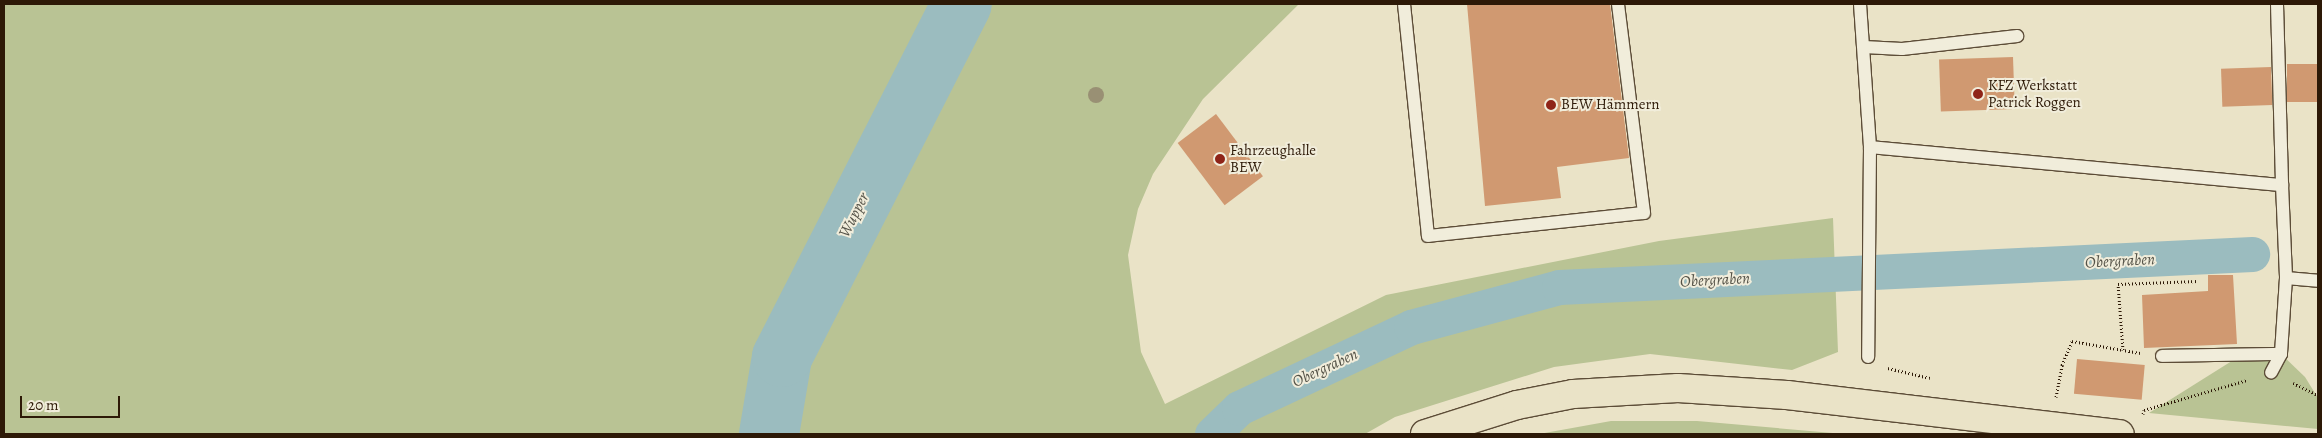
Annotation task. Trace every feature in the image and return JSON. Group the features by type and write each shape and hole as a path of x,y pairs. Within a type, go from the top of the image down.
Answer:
{"main road":[{"path":"1425,434 1517,405 1573,394 1678,388 1787,395 2120,434"}],"lane":[{"path":"1404,4 1428,236 1644,213 1618,4"},
{"path":"1860,4 1870,147 1868,357"},
{"path":"2271,373 2281,354 2286,278 2277,4"},
{"path":"1864,47 1902,49 2017,36"},
{"path":"1870,147 2282,185"},
{"path":"2286,278 2318,280"},
{"path":"2162,356 2281,354"}],"path":[{"path":"2123,350 2118,284 2198,281"},
{"path":"2052,427 2062,365 2072,342 2162,356"},
{"path":"2143,418 2144,410 2271,373"}],"green space":[{"path":"4,4 1299,4 1203,99 1153,174 1138,209 1128,255 1141,352 1165,404 1386,295 1659,241 1833,218 1838,352 1792,370 1650,354 1554,367 1395,417 1365,434 4,434"},
{"path":"2281,354 2305,377 2318,398 2318,429 2149,413 2235,359"},
{"path":"1611,421 1697,421 1844,434 1539,434"}],"building":[{"name":"BEW Hämmern","path":"1467,4 1610,4 1629,158 1557,167 1561,198 1485,206"},
{"name":"KFZ Werkstatt Patrick Roggen","path":"2013,57 2015,109 1941,112 1939,60"},
{"path":"2287,64 2318,64 2318,102 2287,102"},
{"path":"2271,67 2272,105 2222,107 2221,69"},
{"name":"Fahrzeughalle BEW","path":"1216,114 1263,176 1225,205 1178,143"},
{"path":"2208,275 2233,275 2237,344 2144,348 2142,295 2208,291"},
{"path":"2077,359 2145,365 2142,400 2074,394"}],"waterway":[{"name":"Wupper","path":"769,434 782,357 962,4"},
{"name":"Obergraben","path":"1212,434 1239,408 1411,327 1559,287 2252,254"}],"place":[{"name":"KFZ Werkstatt Patrick Roggen","path":"1978,94"},
{"name":"BEW Hämmern","path":"1551,105"},
{"name":"Fahrzeughalle BEW","path":"1220,159"}]}
